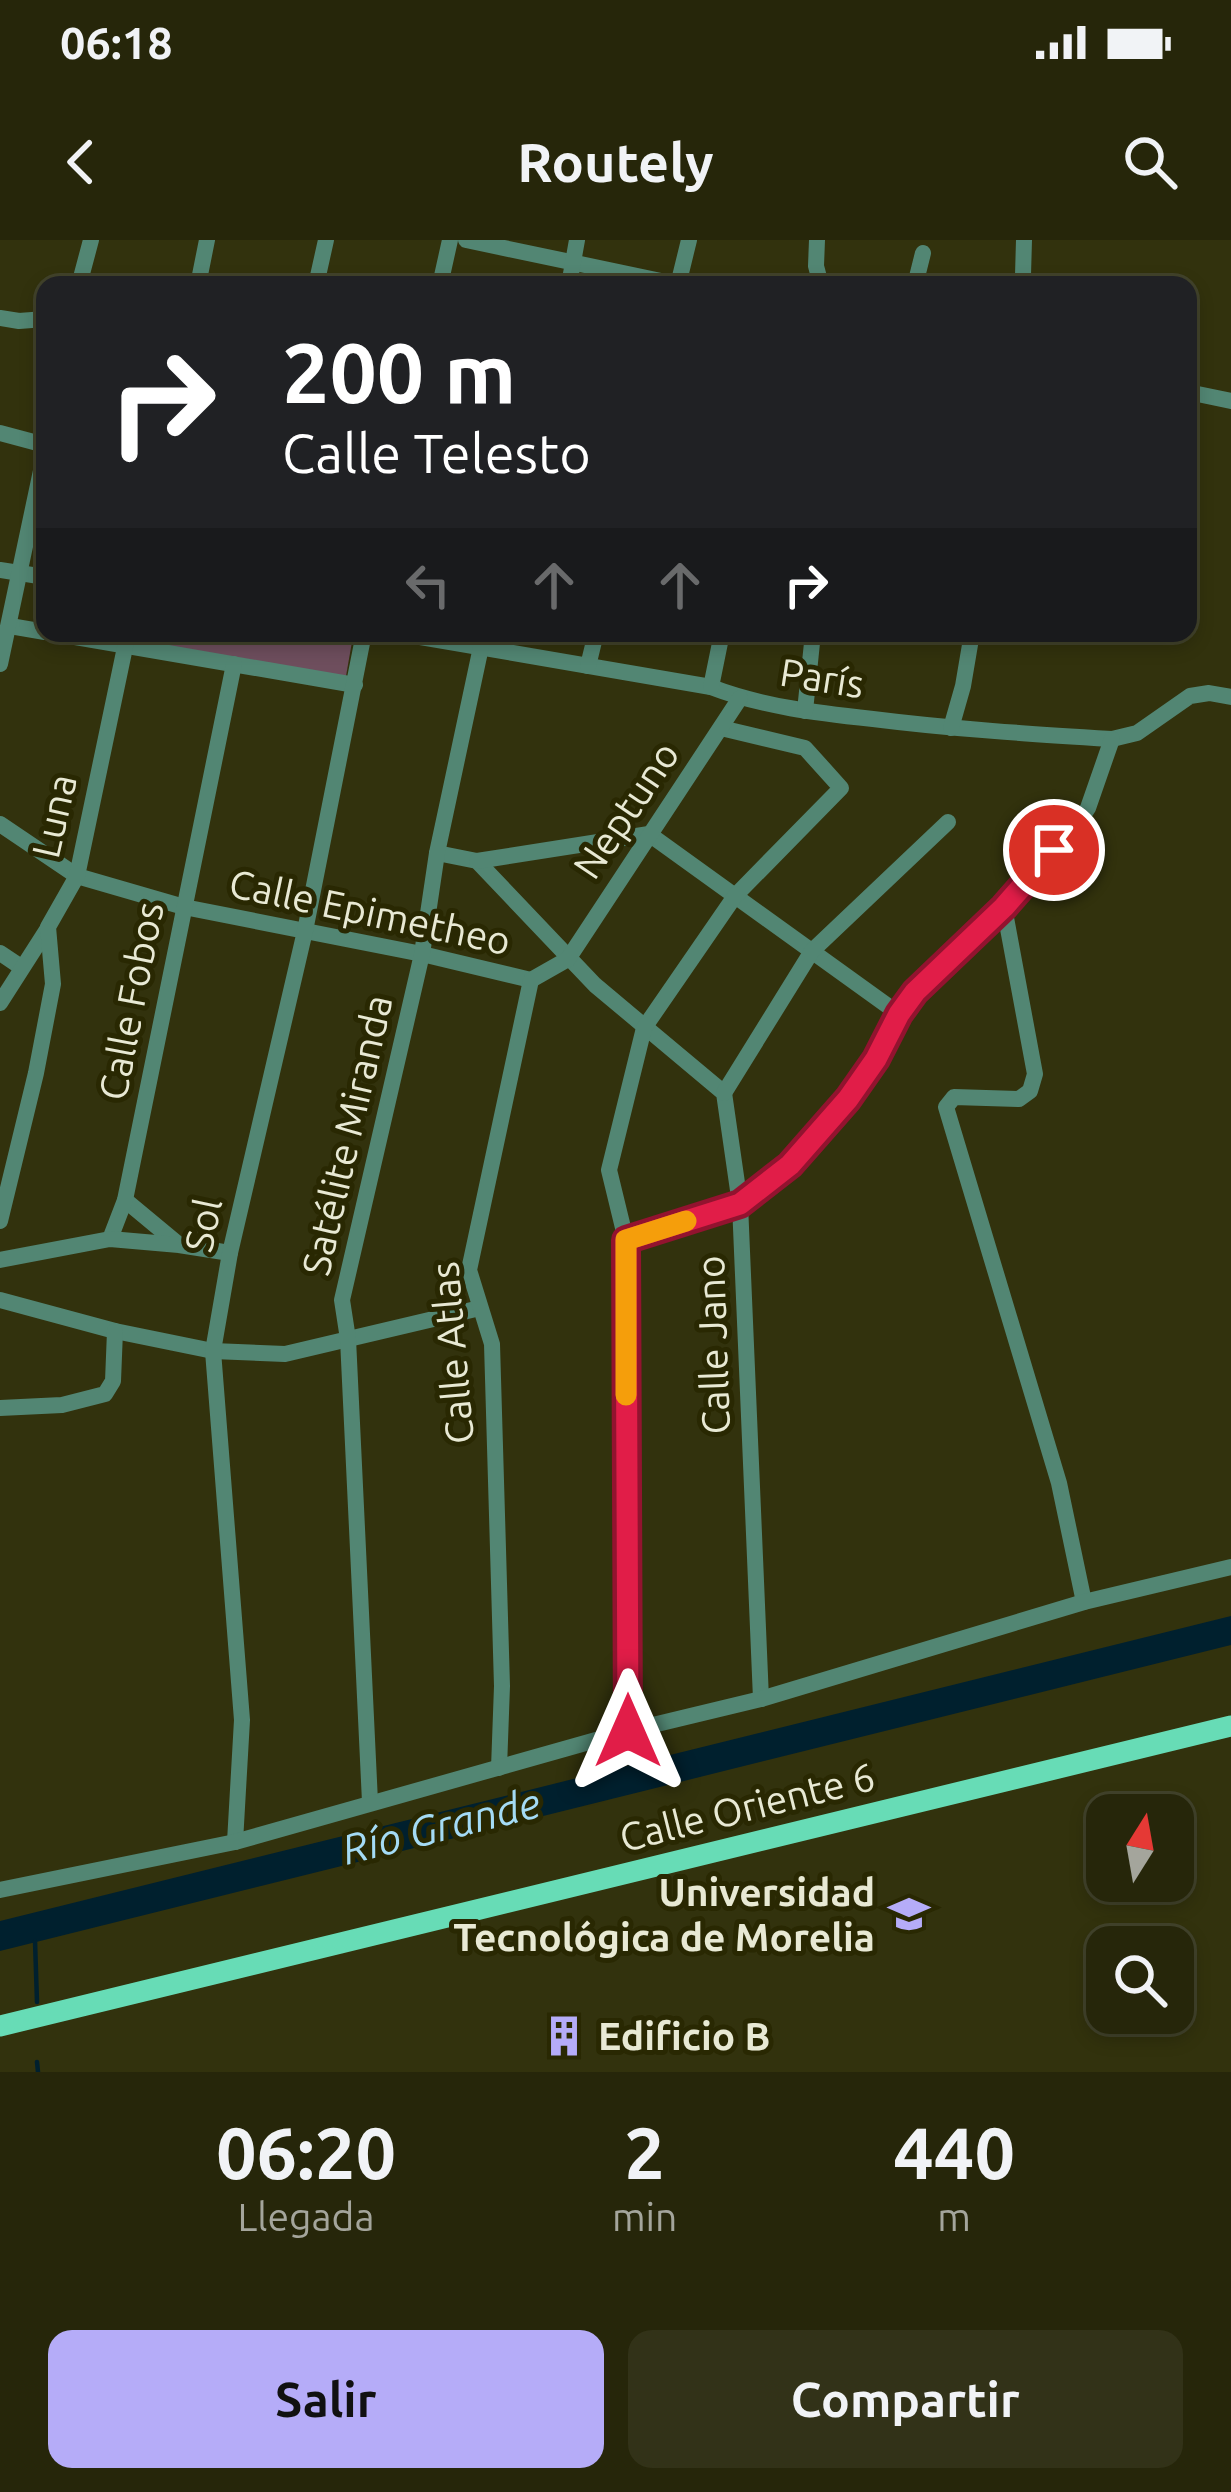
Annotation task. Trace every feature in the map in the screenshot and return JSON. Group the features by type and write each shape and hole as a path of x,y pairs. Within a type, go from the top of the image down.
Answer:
{"main road":[{"name":"Calle Oriente 6","path":"0,2026 1231,1726"}],"street":[{"path":"81,276 91,240"},
{"path":"200,276 207,240"},
{"path":"318,276 326,240"},
{"path":"442,276 450,240"},
{"path":"466,240 638,276"},
{"path":"571,276 577,240"},
{"path":"681,276 689,240"},
{"path":"817,240 818,276"},
{"path":"1023,276 1024,240"},
{"path":"917,276 923,253"},
{"path":"0,318 36,320"},
{"path":"1197,394 1231,401"},
{"path":"0,433 36,445"},
{"path":"0,664 36,495"},
{"path":"0,570 36,576"},
{"path":"10,626 36,630"},
{"name":"Luna","path":"0,1003 76,876 126,642"},
{"path":"140,642 356,685"},
{"name":"Sol","path":"235,1842 242,1720 214,1352 230,1253 304,931 363,642"},
{"name":"Satélite Miranda","path":"370,1802 343,1300 422,954 437,853 483,642"},
{"name":"París","path":"491,642 805,711 951,728 1112,739 1137,733 1190,696 1231,697"},
{"path":"588,666 594,642"},
{"path":"711,687 720,642"},
{"path":"805,711 812,642"},
{"path":"951,728 970,642"},
{"name":"Calle Fobos","path":"110,1239 125,1200 234,664"},
{"name":"Neptuno","path":"568,958 740,698"},
{"path":"628,1731 626,1240 609,1170 644,1028 735,896 842,788 805,748 721,728"},
{"path":"626,1240 740,1204 790,1165 848,1099 915,992 1004,907 1079,822 1112,739"},
{"path":"477,861 568,958 724,1093 812,951 948,823"},
{"name":"Calle Epimetheo","path":"0,824 76,876 184,907 531,980"},
{"path":"437,853 477,861 649,834 899,1014"},
{"path":"1004,907 1035,1074 1030,1091 1019,1099 953,1096 946,1107 1059,1483 1084,1602"},
{"path":"0,1221 52,984 48,927"},
{"path":"0,953 21,968"},
{"path":"531,980 568,958"},
{"name":"Calle Atlas","path":"499,1768 502,1686 492,1344 469,1270 531,980"},
{"name":"Calle Jano","path":"724,1093 740,1204 761,1699"},
{"path":"125,1200 178,1245"},
{"path":"0,1259 110,1239 230,1253"},
{"path":"0,1300 214,1352 285,1354 480,1308"},
{"path":"0,1408 62,1406 105,1394 113,1382 115,1330"},
{"path":"0,1890 235,1842 628,1731 761,1699 1084,1602 1231,1567"}],"shaded area":[{"path":"146,642 352,642 346,676"}],"water":[{"name":"Río Grande","path":"1231,1616 1231,1645 0,1951 0,1921"}],"waterway":[{"path":"35,1941 37,2002"},
{"path":"37,2062 38,2072"}],"slow traffic":[{"path":"626,1395 626,1240 686,1221"}],"place":[{"name":"Universidad Tecnológica de Morelia","path":"909,1914"},
{"name":"Edificio B","path":"564,2036"}],"route":[{"path":"628,1731 626,1240 740,1204 790,1165 848,1099 915,992 1004,907 1054,850"}]}
